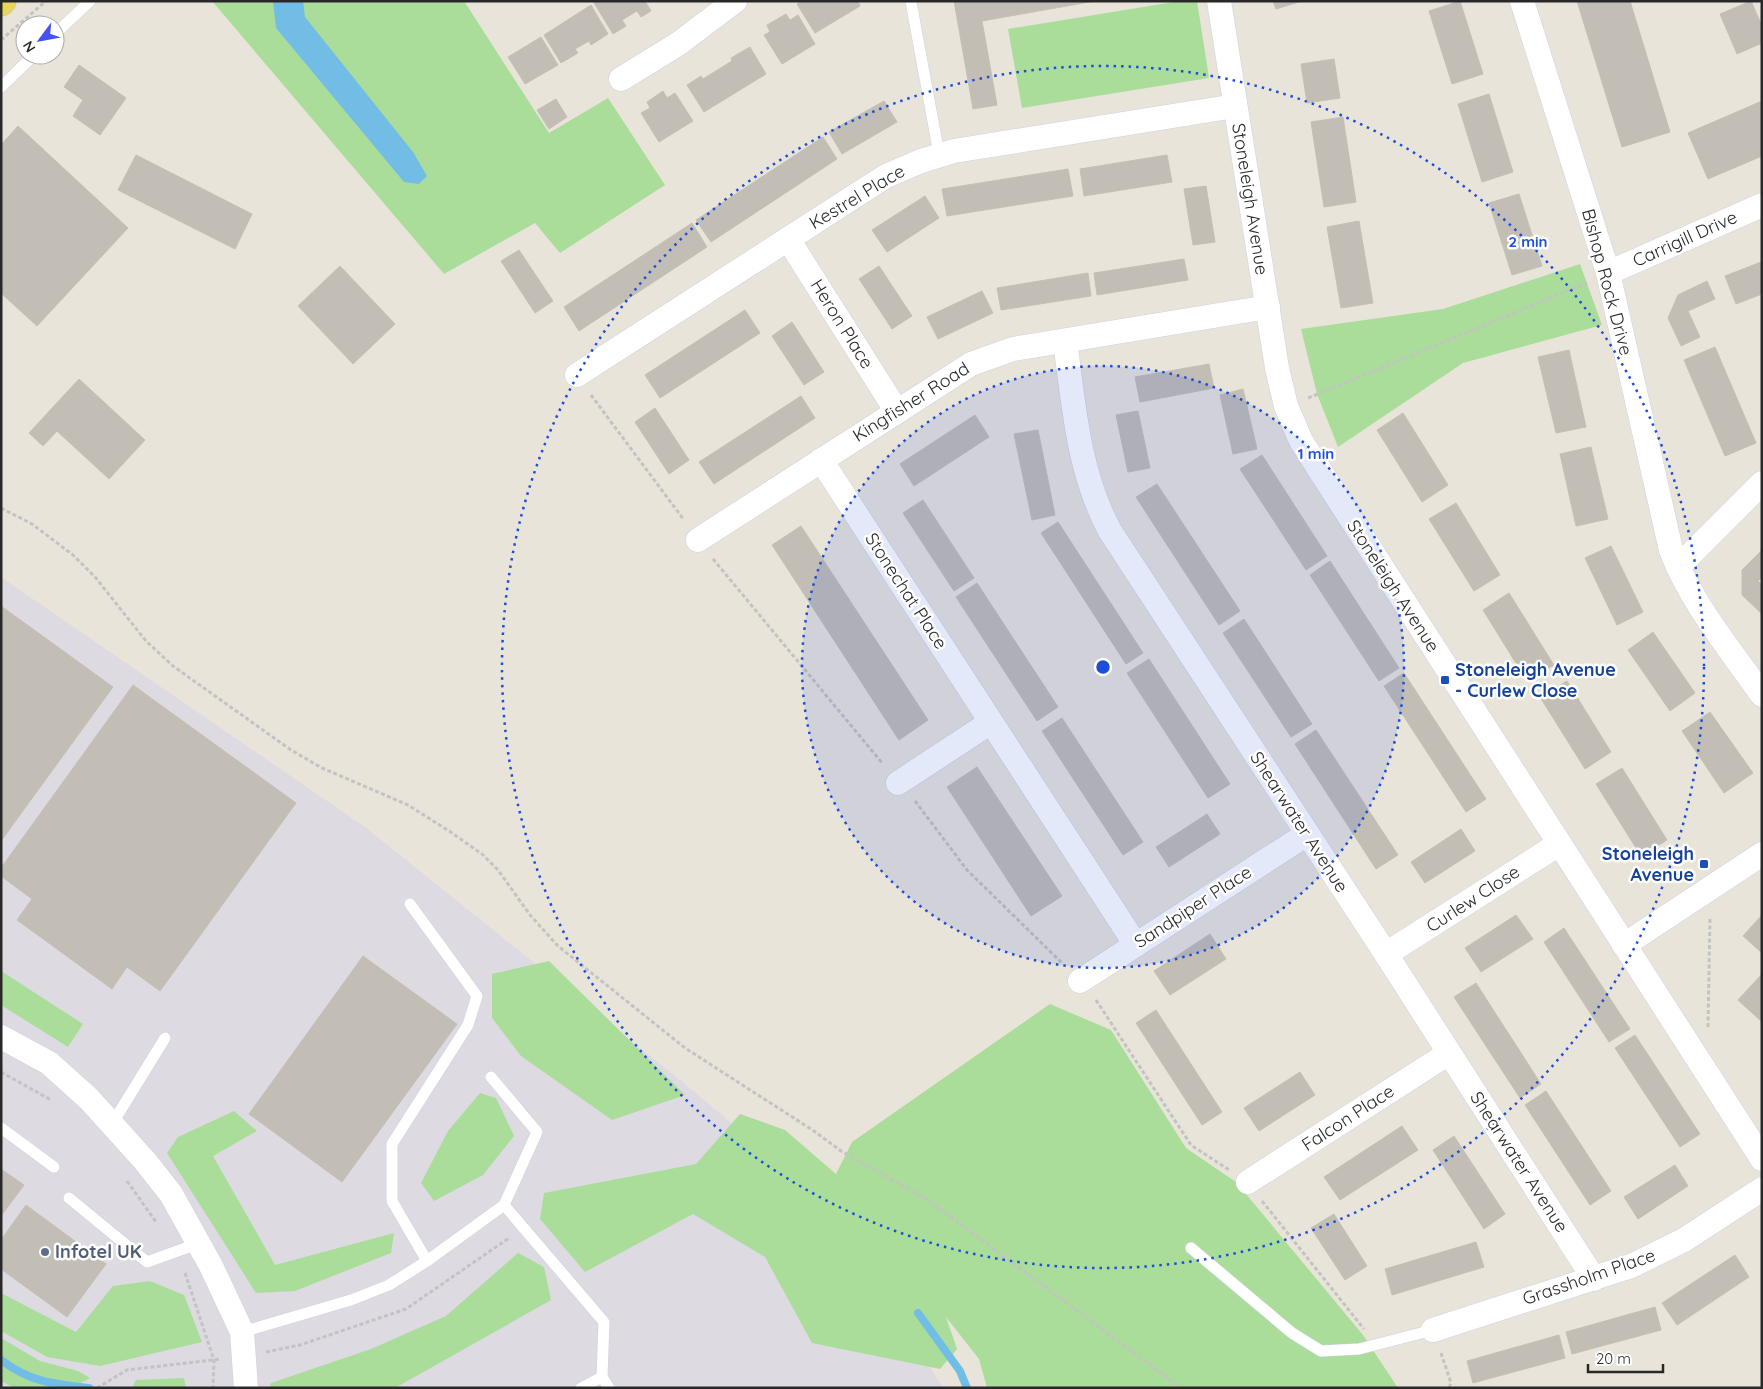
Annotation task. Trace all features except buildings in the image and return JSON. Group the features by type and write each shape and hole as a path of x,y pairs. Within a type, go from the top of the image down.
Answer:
{"street":[{"name":"Stoneleigh Avenue","path":"1218,1 1277,368 1286,406 1300,441 1762,1159"},
{"name":"Bishop Rock Drive","path":"1522,1 1608,273 1667,533 1678,567 1698,601 1762,695"},
{"path":"621,79 678,44 722,5"},
{"name":"Kestrel Place","path":"576,376 886,176 939,154 1235,106"},
{"name":"Carrigill Drive","path":"1608,273 1762,205"},
{"name":"Heron Place","path":"788,238 896,410"},
{"name":"Kingfisher Road","path":"698,540 896,410 971,364 1013,349 1268,307"},
{"name":"Shearwater Avenue","path":"1065,341 1086,474 1102,515 1594,1279"},
{"name":"Stonechat Place","path":"821,460 1136,944"},
{"path":"1678,567 1762,483"},
{"path":"898,783 992,722"},
{"name":"Sandpiper Place","path":"1080,981 1307,834"},
{"name":"Curlew Close","path":"1386,954 1559,844"},
{"path":"1624,945 1762,854"},
{"path":"1,1037 49,1063 89,1099 171,1194 187,1248 211,1266 242,1332 246,1388"},
{"name":"Falcon Place","path":"1248,1182 1449,1053"},
{"name":"Grassholm Place","path":"1434,1330 1631,1266 1684,1240 1762,1189"}],"lane":[{"path":"65,25 90,1"},
{"path":"911,2 939,154"},
{"path":"1,87 24,65"},
{"path":"410,904 477,996 468,1025 392,1144 392,1201 427,1261"},
{"path":"112,1124 165,1038"},
{"path":"242,1332 351,1300 389,1285 427,1261 504,1205 537,1132 491,1077"},
{"path":"1,1128 54,1167"},
{"path":"69,1198 147,1262 187,1248"},
{"path":"504,1205 604,1322 602,1377 609,1388"},
{"path":"1191,1248 1292,1333 1321,1351 1359,1349 1434,1330"},
{"path":"581,1388 602,1377"}],"path":[{"path":"1,40 46,1"},
{"path":"1286,406 1608,273"},
{"path":"576,376 698,540 898,783 926,813 967,870 1080,981 1099,1003 1191,1145 1248,1182 1364,1329 1374,1329"},
{"path":"1,508 32,524 73,555 100,584 146,641 172,666 291,750 322,768 408,805 449,830 482,854 498,870 530,915 558,946 685,1048 814,1131 841,1151 928,1200 1182,1388"},
{"path":"1708,1029 1706,1012 1711,887"},
{"path":"1,1072 52,1101"},
{"path":"126,1180 187,1248 214,1360 213,1388"},
{"path":"1434,1330 1452,1383 1449,1388"},
{"path":"97,1388 127,1370 244,1356"}],"shaded area":[{"path":"1,577 365,827 685,1084 826,1202 943,1388 1,1388"}],"green space":[{"path":"212,1 464,1 549,133 608,98 665,185 560,253 535,223 444,274"},
{"path":"1180,1 1197,1 1209,78 1022,108 1008,29"},
{"path":"1580,264 1602,325 1463,363 1338,447 1317,394 1301,329 1443,309"},
{"path":"549,961 685,1095 612,1120 521,1056 492,1018 492,974"},
{"path":"1,971 83,1024 68,1047 1,1005"},
{"path":"1050,1004 1111,1030 1186,1148 1236,1182 1363,1335 1398,1388 987,1388 979,1359 946,1317 957,1349 940,1369 812,1343 765,1257 693,1214 585,1272 540,1219 544,1193 696,1164 740,1114 785,1130 836,1174 852,1142"},
{"path":"480,1093 496,1098 514,1136 483,1175 434,1201 421,1183 448,1131"},
{"path":"234,1111 257,1131 213,1156 275,1265 394,1233 391,1253 295,1291 256,1293 167,1153 178,1137"},
{"path":"518,1253 544,1267 551,1300 395,1388 269,1388 271,1383 371,1349 446,1316"},
{"path":"150,1281 184,1295 202,1342 100,1366 47,1357 1,1331 1,1293 76,1332 113,1286"},
{"path":"1,1338 40,1361 78,1371 90,1378 71,1388 14,1388 1,1381"},
{"path":"184,1378 186,1388 132,1388 136,1380"}],"water":[{"path":"273,1 303,1 305,17 413,152 427,176 419,184 404,182 276,28"}],"waterway":[{"path":"918,1313 960,1371 967,1388"},
{"path":"1,1360 22,1373 42,1381 89,1388"}],"place":[{"name":"Stoneleigh Avenue - Curlew Close","path":"1445,680"},
{"name":"Stoneleigh Avenue","path":"1704,864"},
{"name":"Infotel UK","path":"45,1252"}]}
